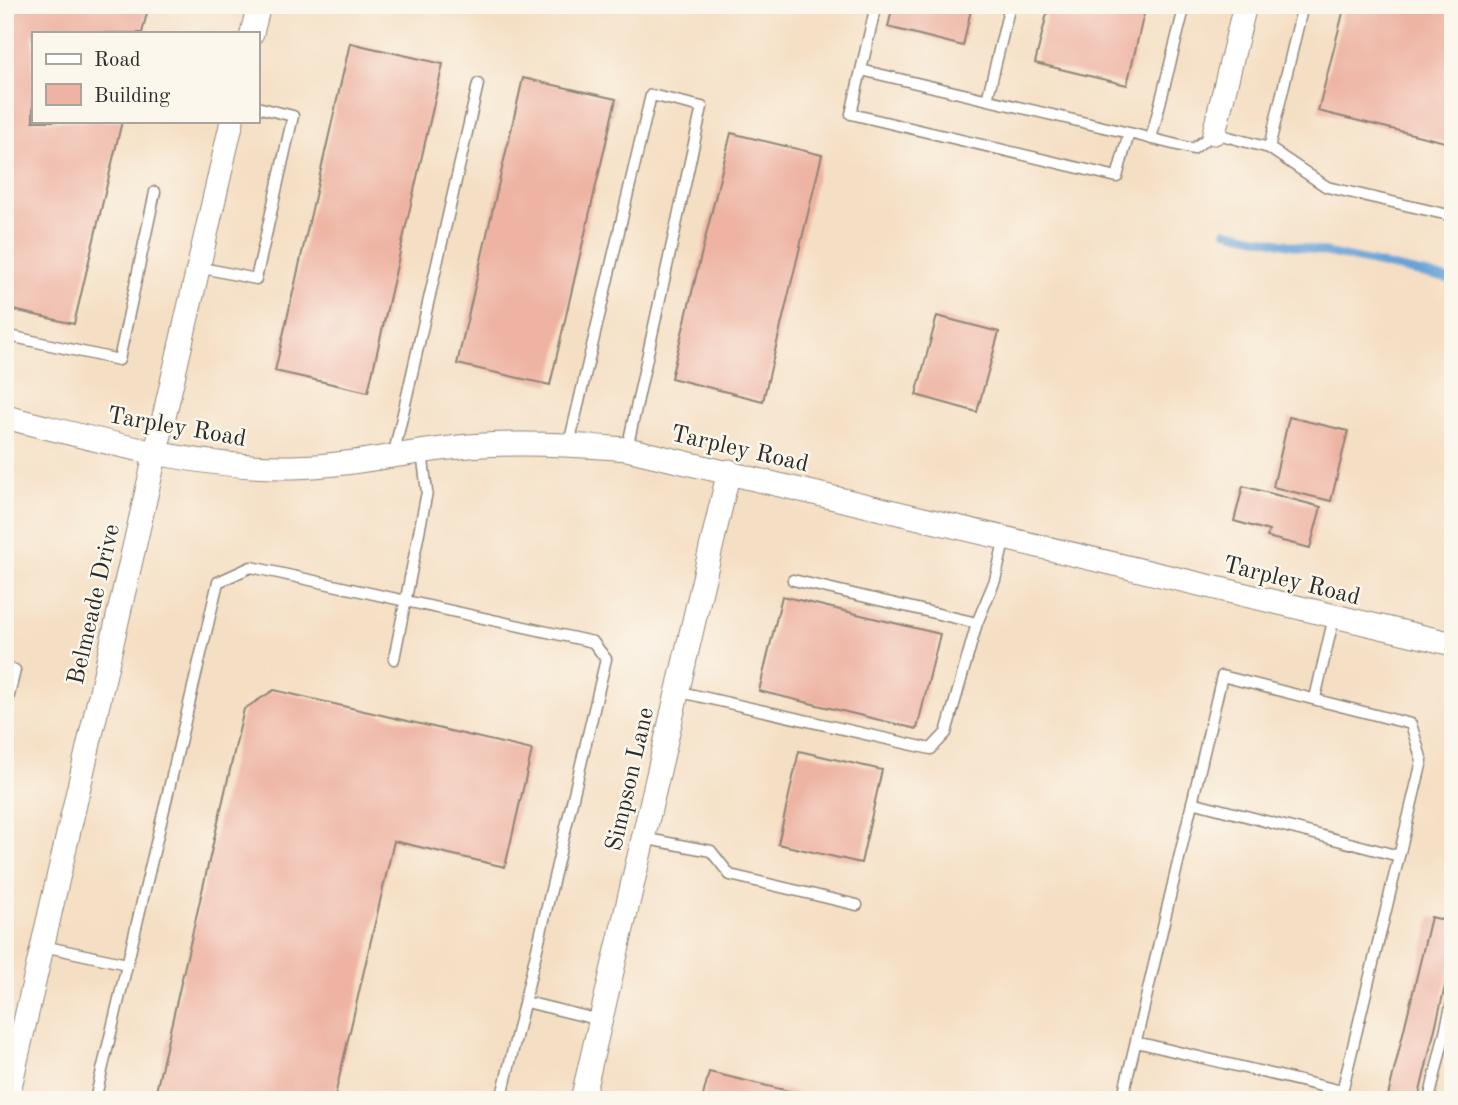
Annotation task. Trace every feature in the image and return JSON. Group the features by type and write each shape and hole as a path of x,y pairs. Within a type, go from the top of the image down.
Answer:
{"street":[{"path":"252,32 259,5"},
{"path":"1214,133 1245,5"},
{"name":"Belmeade Drive","path":"7,1100 232,122"},
{"name":"Tarpley Road","path":"5,417 155,454 222,465 294,467 482,445 569,444 627,449 1453,644"},
{"name":"Simpson Lane","path":"582,1100 729,471"}],"lane":[{"path":"876,5 851,114 1117,177 1129,133"},
{"path":"987,100 1010,5"},
{"path":"1151,139 1185,5"},
{"path":"1269,148 1303,5"},
{"path":"861,70 1193,149 1214,133 1269,148 1327,187 1453,216"},
{"path":"393,457 478,84"},
{"path":"569,444 651,95 702,107 627,449"},
{"path":"198,267 256,279 293,116 259,108"},
{"path":"5,335 119,360 155,192"},
{"path":"394,659 427,492 422,452"},
{"path":"676,691 931,749 946,733 1006,537"},
{"path":"95,1100 218,582 251,567 593,642 606,659 501,1100"},
{"path":"793,580 978,624"},
{"path":"1315,698 1334,617"},
{"path":"5,668 15,670 5,712"},
{"path":"1122,1100 1222,676 1411,724 1422,761 1341,1096 1136,1042"},
{"path":"1192,802 1399,856"},
{"path":"642,838 711,851 730,875 857,905"},
{"path":"43,946 127,964"},
{"path":"1429,1100 1453,998"},
{"path":"526,1002 600,1020"}],"building":[{"path":"5,5 149,5 142,32 32,32 32,122 122,122 74,324 5,308"},
{"path":"893,5 972,5 963,46 888,27"},
{"path":"1049,5 1146,5 1127,85 1035,63"},
{"path":"1345,5 1453,5 1453,144 1318,111"},
{"path":"350,43 443,64 368,392 275,371"},
{"path":"523,78 616,99 550,385 457,364"},
{"path":"731,133 822,155 763,401 671,378"},
{"path":"937,316 999,332 977,412 916,395"},
{"path":"1289,417 1348,431 1331,501 1273,487"},
{"path":"1243,486 1321,507 1310,548 1267,537 1269,531 1234,521"},
{"path":"782,596 940,634 917,729 759,691"},
{"path":"274,690 532,750 505,867 394,841 334,1100 154,1100 244,709"},
{"path":"799,751 882,770 861,863 778,844"},
{"path":"1431,917 1453,922 1453,953 1418,1100 1387,1100"},
{"path":"709,1072 822,1099 822,1100 702,1100"}],"waterway":[{"path":"1226,231 1453,280"}]}
